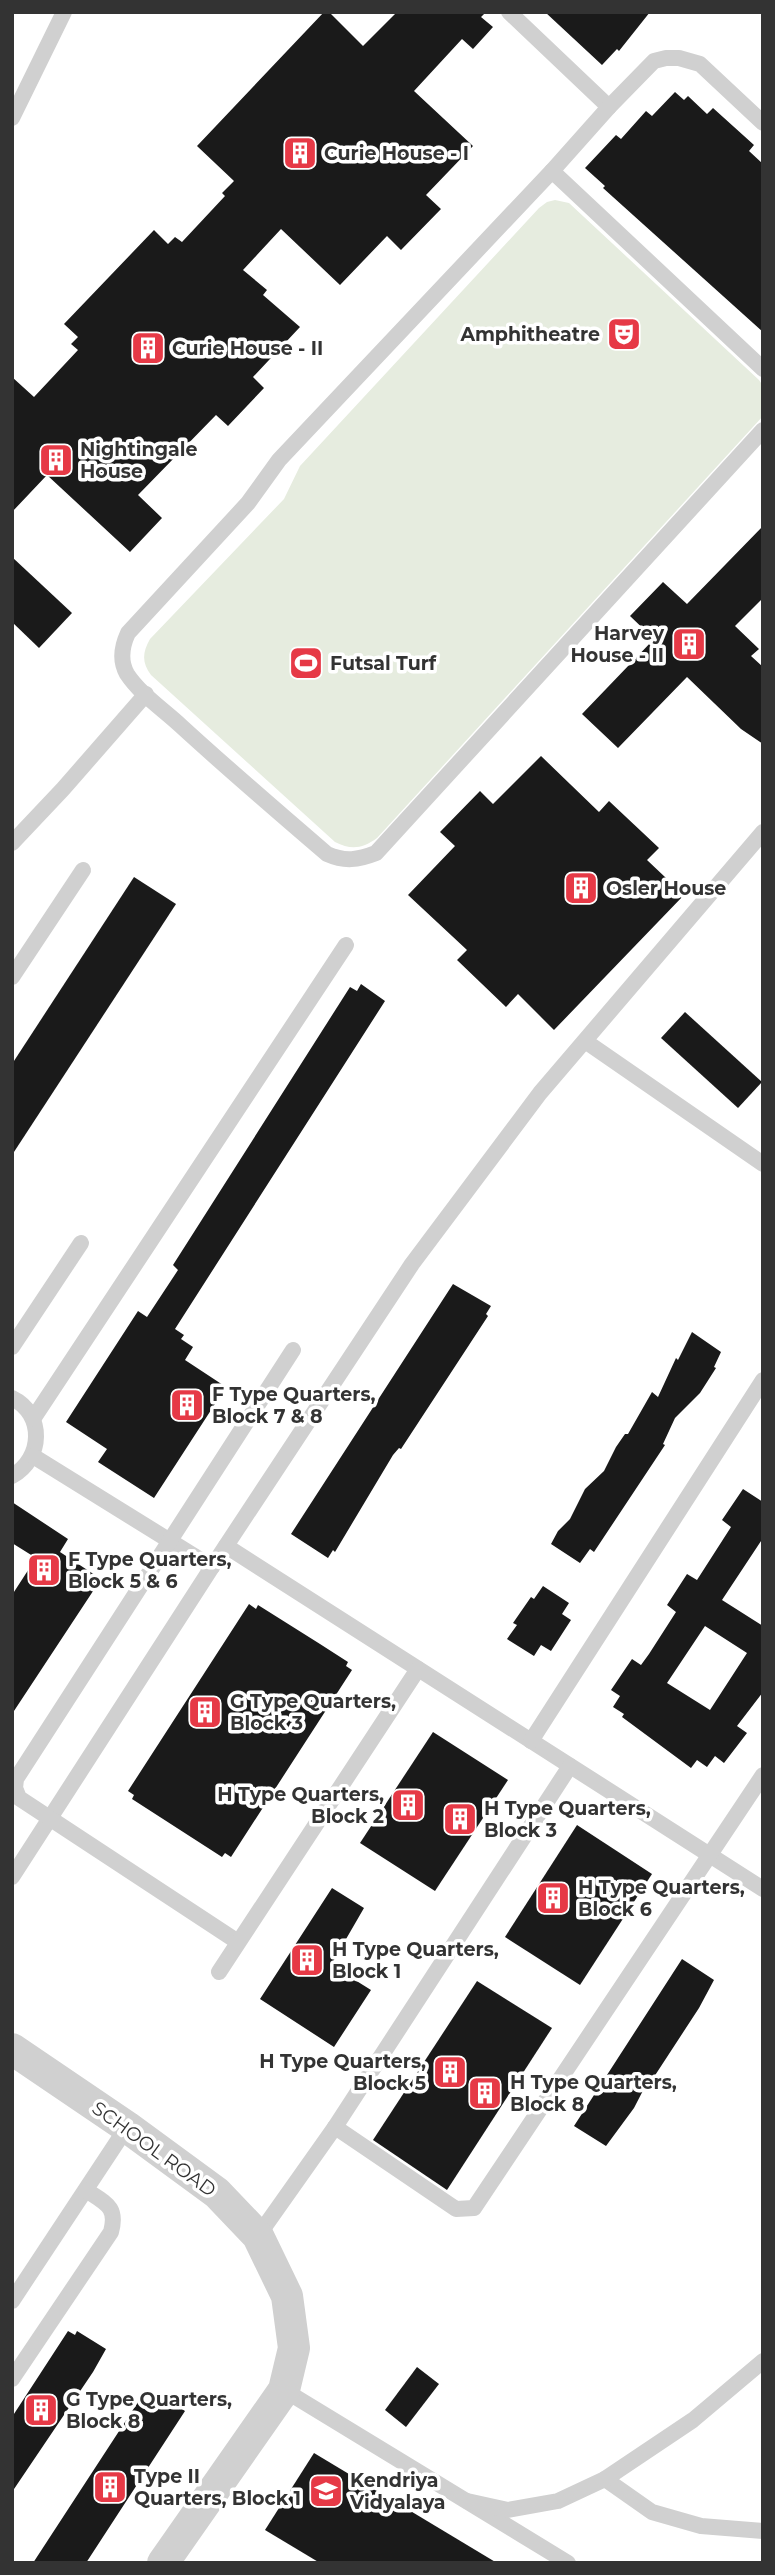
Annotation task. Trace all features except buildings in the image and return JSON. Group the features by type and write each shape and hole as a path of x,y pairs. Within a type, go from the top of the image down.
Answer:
{"street":[{"name":"SCHOOL ROAD","path":"12,2049 218,2193 258,2236 287,2296 294,2348 284,2390 163,2563"}],"lane":[{"path":"12,118 64,12"},
{"path":"509,12 610,107"},
{"path":"763,123 700,64 679,58 654,61 279,460 248,503 128,633 122,646 122,661 127,674 146,694 248,787 327,854 350,860 376,853 763,430"},
{"path":"552,171 763,369"},
{"path":"12,843 64,789 146,694"},
{"path":"12,1877 412,1264 540,1093 763,832"},
{"path":"12,977 83,870"},
{"path":"33,1419 346,945"},
{"path":"585,1041 763,1164"},
{"path":"12,1347 82,1242"},
{"path":"238,1942 19,1798 15,1788 16,1779 293,1350"},
{"path":"531,1741 763,1380"},
{"path":"12,1398 26,1408 37,1431 33,1455 27,1465 12,1476"},
{"path":"33,1455 212,1567"},
{"path":"226,1546 763,1889"},
{"path":"219,1972 418,1669"},
{"path":"258,2236 335,2127 570,1766"},
{"path":"335,2127 456,2209 474,2208 763,1775"},
{"path":"12,2301 127,2127"},
{"path":"12,2379 111,2232 114,2215 110,2207 86,2190"},
{"path":"467,2501 509,2510 558,2501 605,2479 693,2420 763,2361"},
{"path":"284,2390 568,2563"},
{"path":"605,2479 652,2512 701,2526 763,2531"}],"shaded area":[{"path":"555,200 569,203 759,380 763,386 763,416 377,838 356,847 341,845 151,675 144,658 146,649 150,639 284,499 300,466 539,208"}],"place":[{"name":"Curie House - I","path":"300,153"},
{"name":"Amphitheatre","path":"624,334"},
{"name":"Curie House - II","path":"148,348"},
{"name":"Nightingale House","path":"56,460"},
{"name":"Harvey House - II","path":"689,644"},
{"name":"Futsal Turf","path":"306,663"},
{"name":"Osler House","path":"581,888"},
{"name":"F Type Quarters, Block 7 & 8","path":"187,1405"},
{"name":"F Type Quarters, Block 5 & 6","path":"44,1570"},
{"name":"G Type Quarters, Block 3","path":"205,1712"},
{"name":"H Type Quarters, Block 2","path":"408,1805"},
{"name":"H Type Quarters, Block 3","path":"460,1819"},
{"name":"H Type Quarters, Block 6","path":"553,1898"},
{"name":"H Type Quarters, Block 1","path":"307,1960"},
{"name":"H Type Quarters, Block 5","path":"450,2072"},
{"name":"H Type Quarters, Block 8","path":"485,2093"},
{"name":"G Type Quarters, Block 8","path":"41,2410"},
{"name":"Type II Quarters, Block 1","path":"110,2487"},
{"name":"Kendriya Vidyalaya","path":"326,2491"}]}
